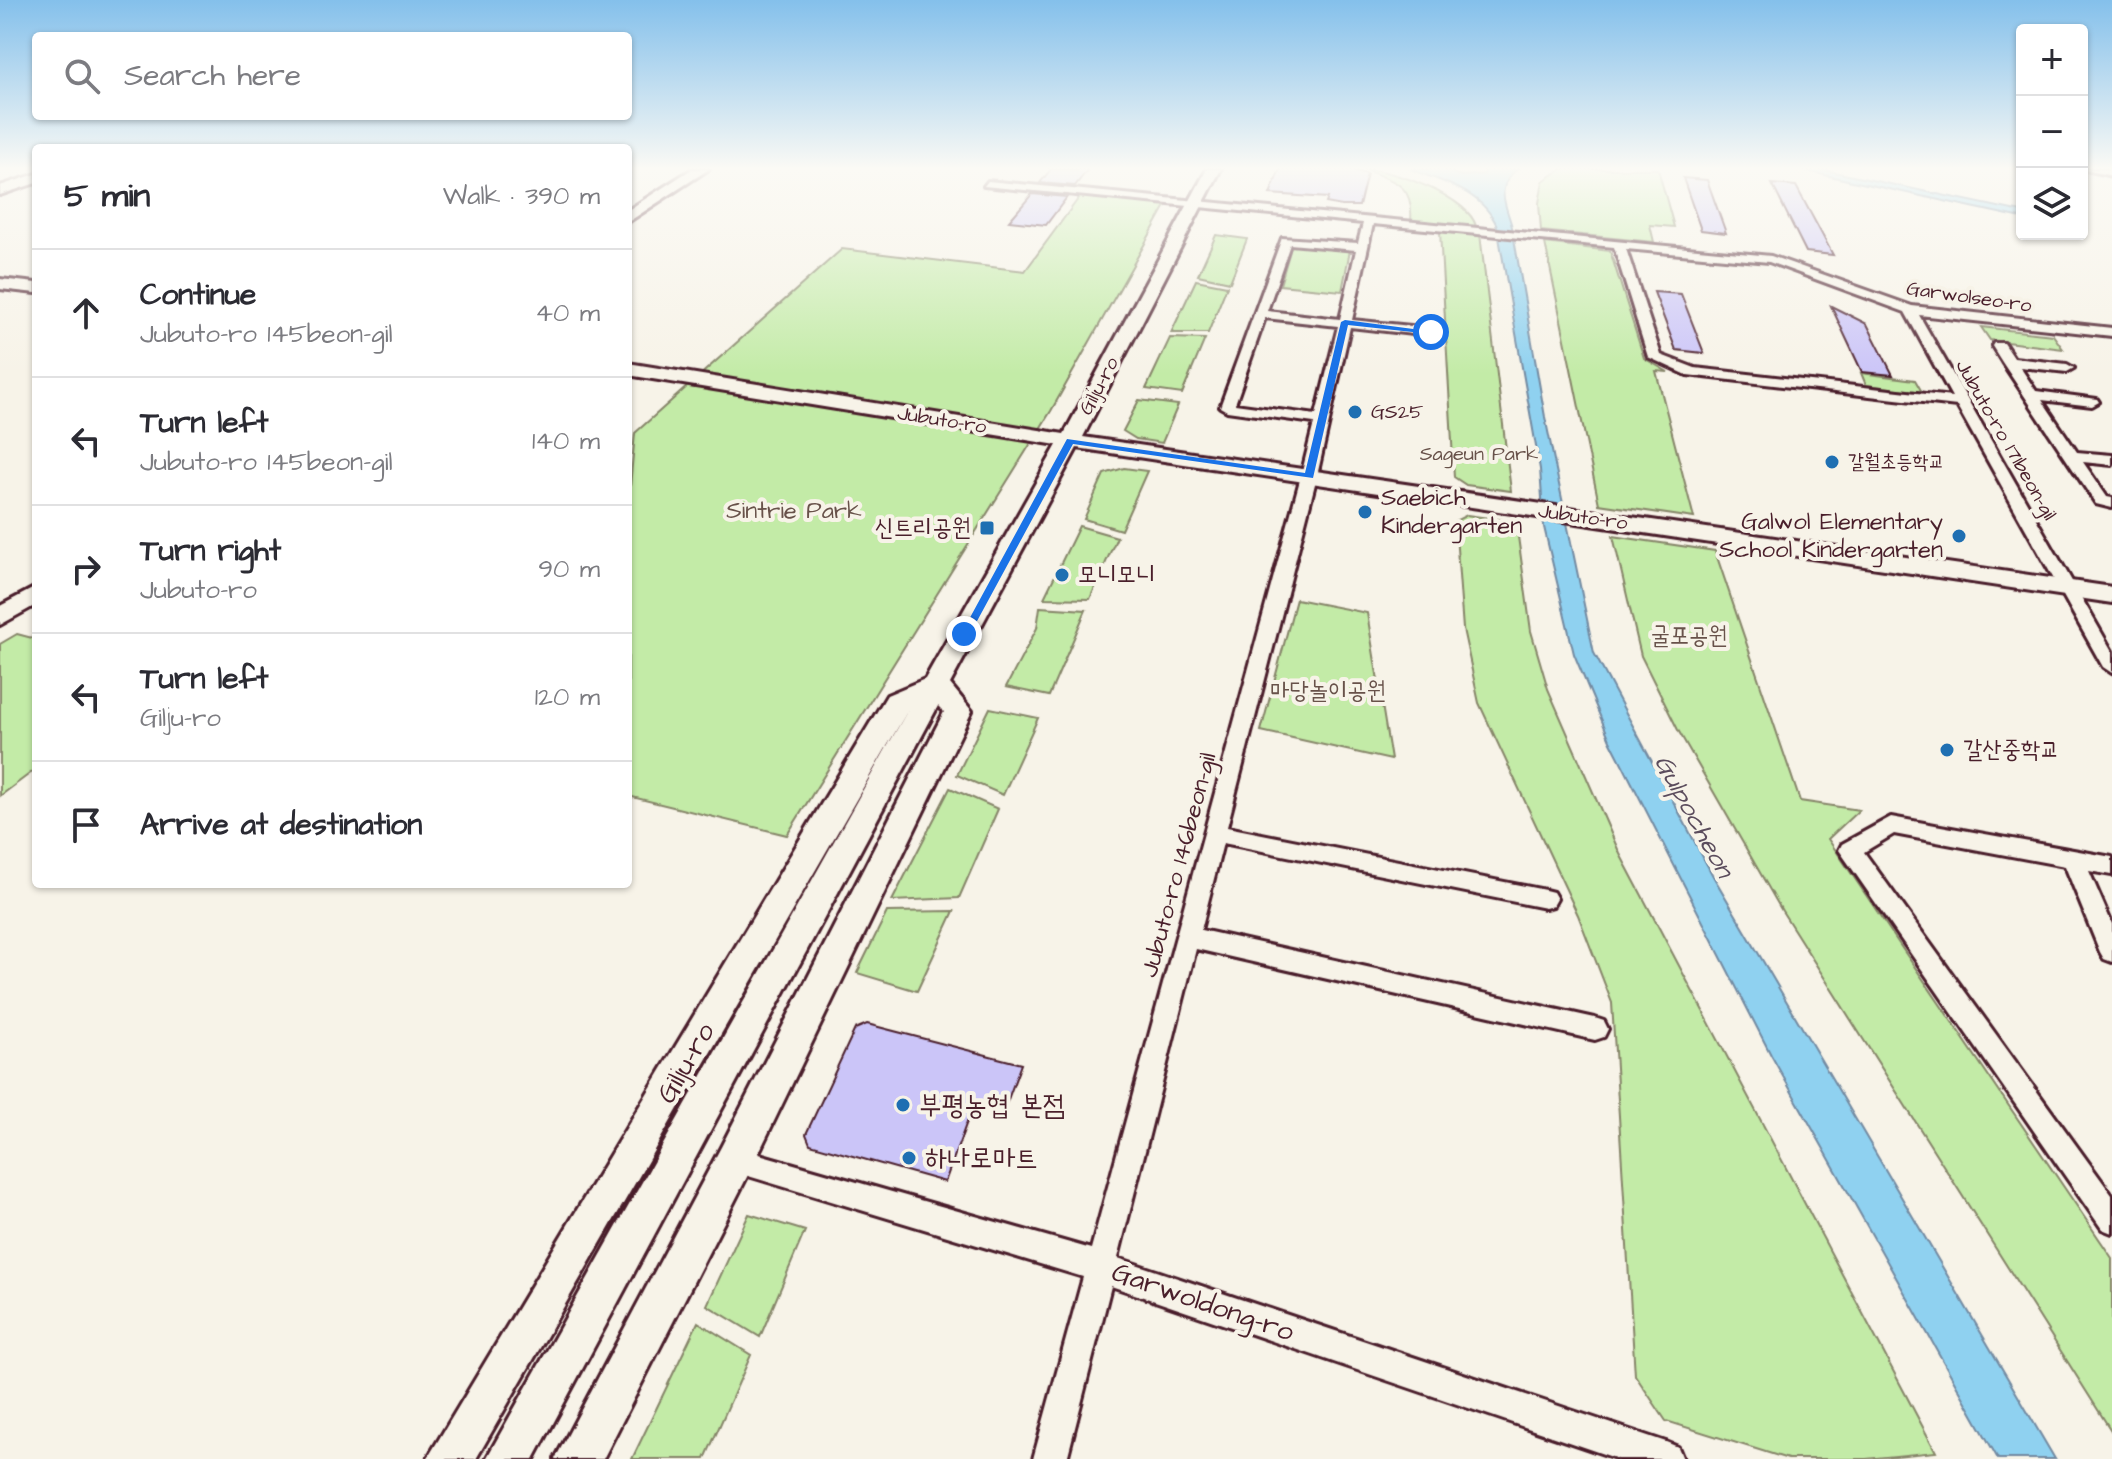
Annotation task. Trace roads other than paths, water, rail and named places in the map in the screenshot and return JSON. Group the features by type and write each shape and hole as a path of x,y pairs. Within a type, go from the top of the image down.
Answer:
{"main road":[{"name":"Gilju-ro","path":"509,1459 1070,441 1178,237"},
{"path":"0,284 32,288"},
{"name":"Jubuto-ro","path":"632,370 1070,441 2112,595"},
{"path":"0,617 32,597"},
{"name":"Gilju-ro","path":"450,1459 897,702 936,685"},
{"path":"578,1459 735,1160 958,711 936,685"}],"street":[{"name":"Jubuto-ro 146beon-gil","path":"1050,1459 1309,476 1365,237"},
{"name":"Garwolseo-ro","path":"1542,237 1771,259 1910,310 2112,332"},
{"path":"1321,420 1227,407 1286,240 1362,247"},
{"path":"1619,244 1655,357 1661,362 1692,372 1962,402"},
{"name":"Jubuto-ro 171beon-gil","path":"1910,310 2112,667"},
{"path":"1261,314 1431,332"},
{"path":"1999,346 2102,501 2112,503"},
{"path":"2009,362 2067,368"},
{"path":"2032,395 2092,402"},
{"path":"2072,456 2112,460"},
{"path":"2089,480 2112,483"},
{"path":"2112,866 1891,825 1850,850 2112,1219"},
{"path":"1215,833 1545,899"},
{"path":"2073,858 2112,952"},
{"path":"1187,937 1595,1029"},
{"name":"Garwoldong-ro","path":"735,1160 1100,1267 1666,1459"}],"water":[{"path":"1499,237 1514,237 1545,417 1594,653 1713,876 2055,1459 1998,1459 1771,1055 1610,740 1574,654 1544,527 1540,469"}],"place":[{"name":"GS25","path":"1355,412"},
{"name":"갈월초등학교","path":"1832,462"},
{"name":"Saebich Kindergarten","path":"1365,512"},
{"name":"신트리공원","path":"987,528"},
{"name":"Galwol Elementary School Kindergarten","path":"1959,536"},
{"name":"모니모니","path":"1062,575"},
{"name":"갈산중학교","path":"1947,750"},
{"name":"부평농협 본점","path":"903,1105"},
{"name":"하나로마트","path":"909,1158"}],"park label":[{"name":"Sageun Park","path":"1479,454"},
{"name":"Sintrie Park","path":"794,511"},
{"name":"굴포공원","path":"1689,636"},
{"name":"마당놀이공원","path":"1328,691"}],"water label":[{"name":"Gulpocheon","path":"1694,816"}]}
